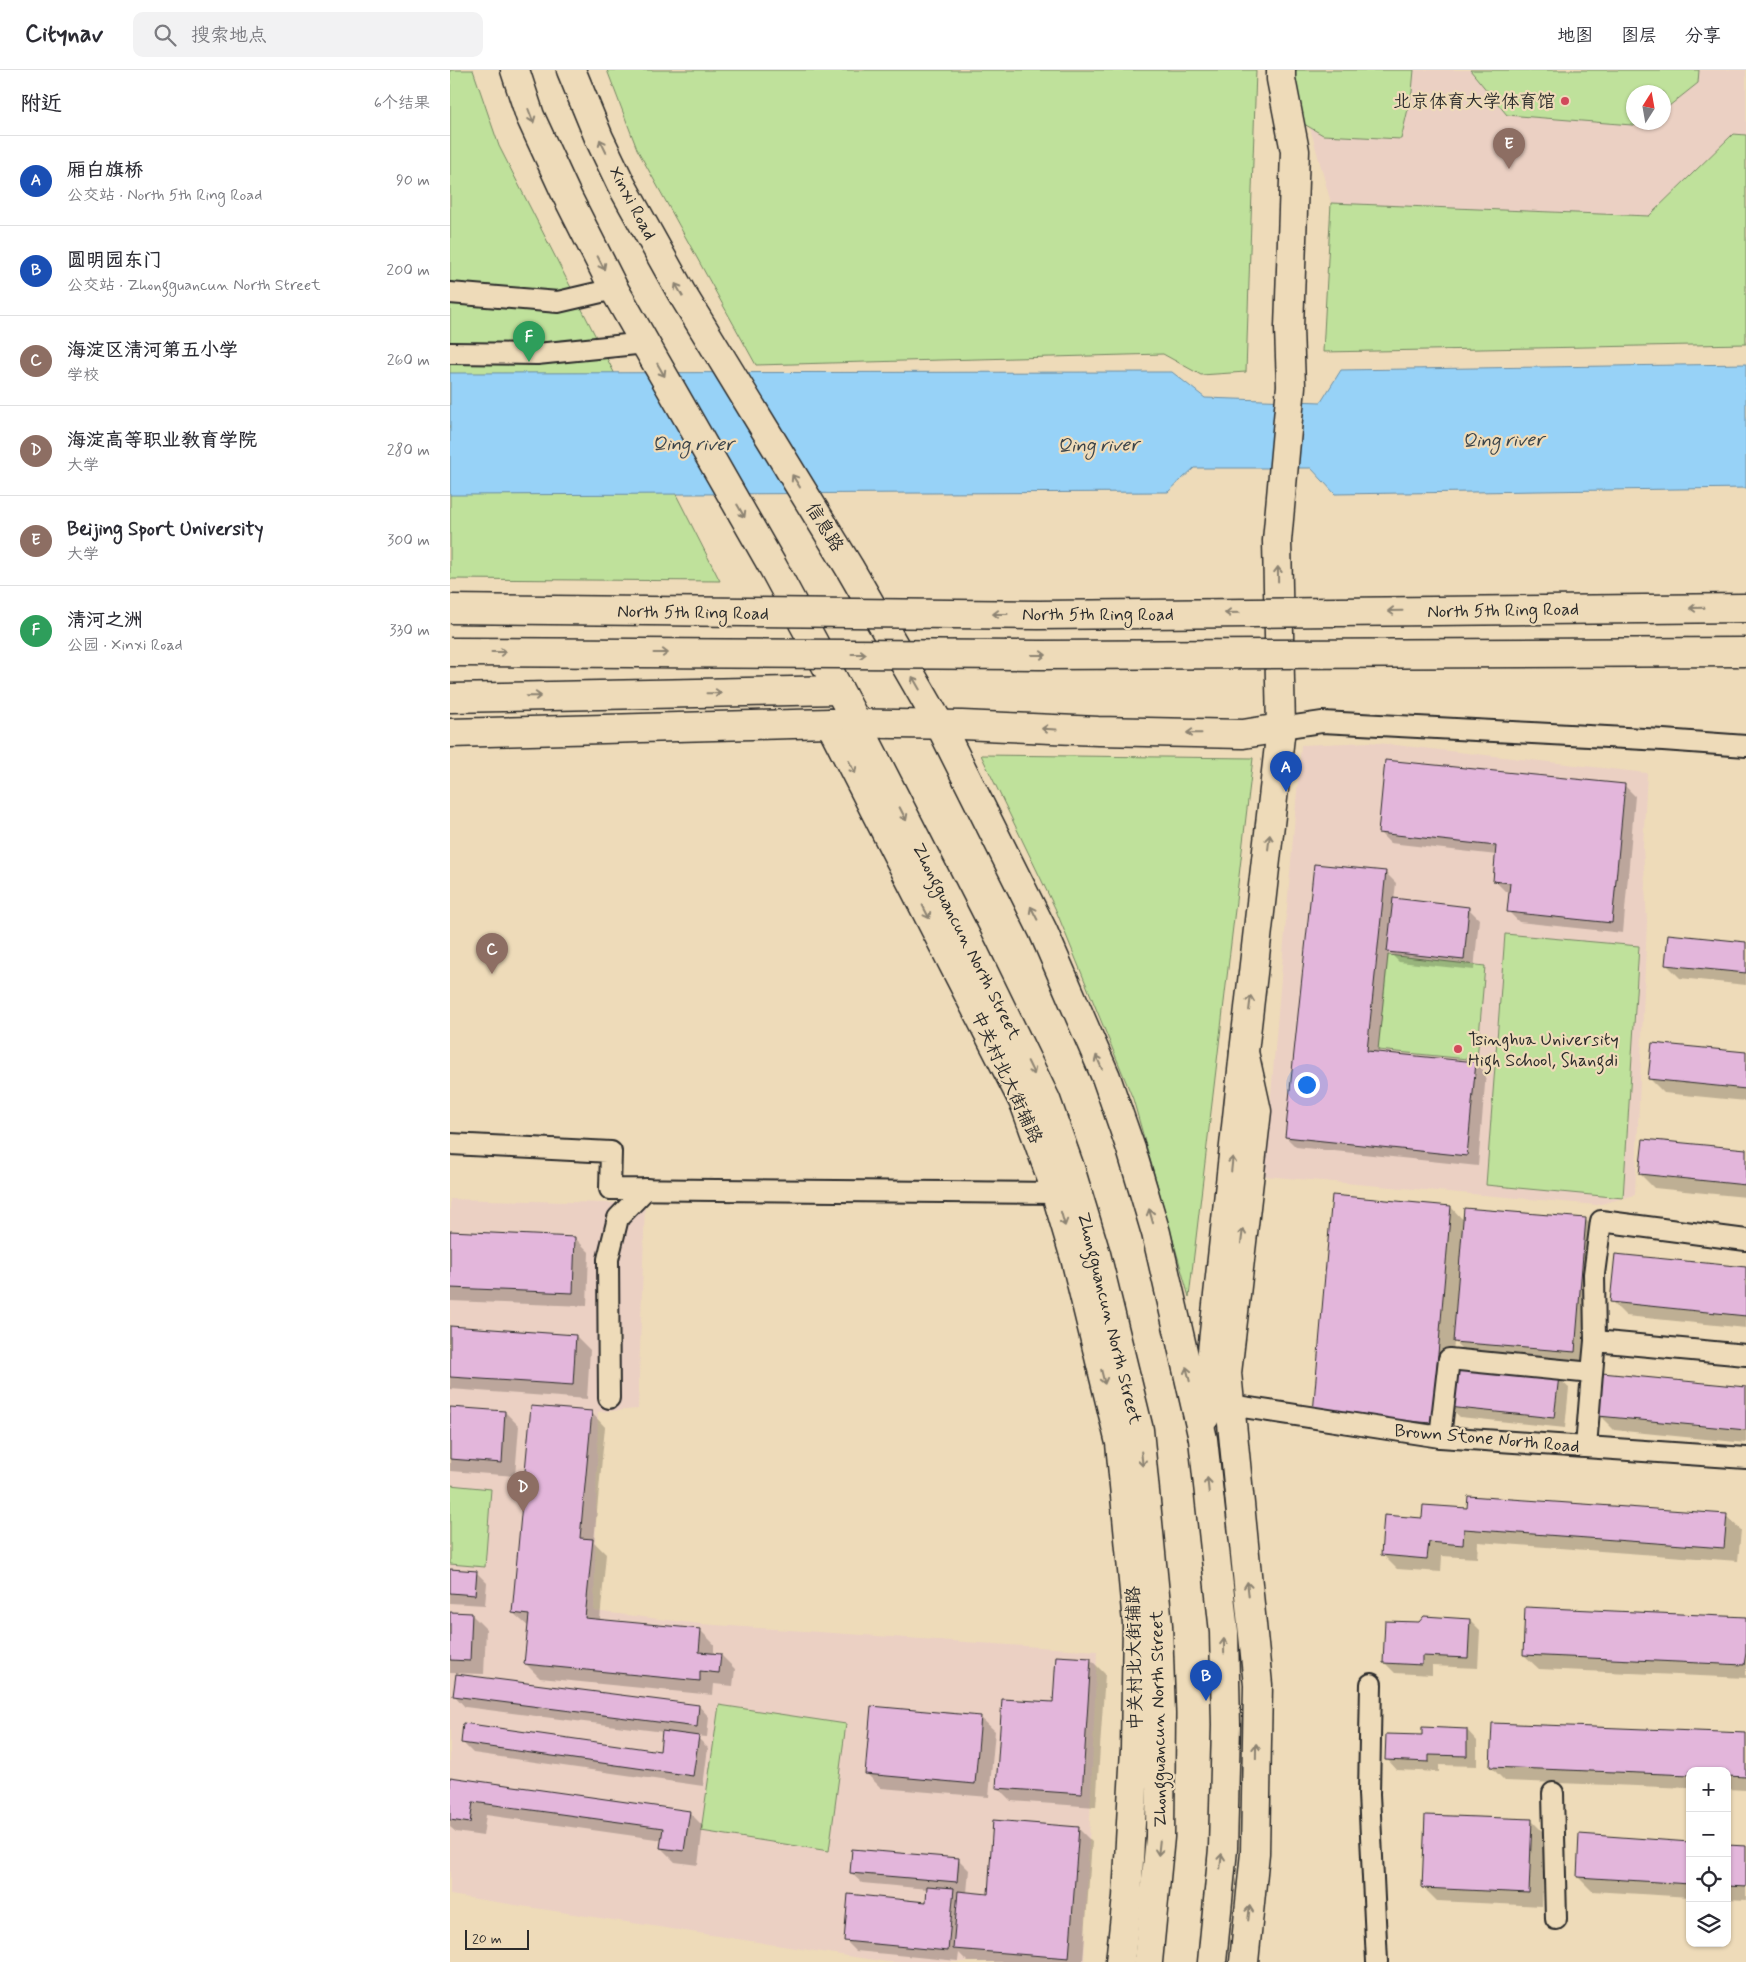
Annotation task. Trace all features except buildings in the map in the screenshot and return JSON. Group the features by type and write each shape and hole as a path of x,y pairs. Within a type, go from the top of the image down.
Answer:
{"main road":[{"path":"515,70 530,116 566,194 614,289 773,568 857,723"},
{"name":"Xinxi Road","path":"572,70 599,138 621,184 680,292 705,331"},
{"path":"1203,1439 1281,728 1277,541 1291,386 1289,328 1295,151 1280,79 1281,70"},
{"name":"信息路","path":"705,331 850,567 940,725"},
{"name":"North 5th Ring Road","path":"450,609 1049,614 1746,608"},
{"path":"450,652 1048,655 1746,652"},
{"path":"450,698 839,690"},
{"path":"450,734 857,723 1243,734 1281,728"},
{"name":"Zhongguancun North Street","path":"857,723 1046,1100 1072,1171 1096,1254 1139,1430 1158,1625 1161,1714 1160,1837 1148,1962"},
{"name":"中关村北大街辅路","path":"830,724 1024,1105 1056,1193 1075,1258 1120,1443 1137,1623 1135,1749 1127,1897 1120,1962"},
{"path":"940,725 1043,931 1106,1077 1131,1149 1156,1233 1203,1439 1224,1632 1226,1716 1223,1849 1212,1962"},
{"path":"1244,1052 1257,1111 1227,1373 1258,1684 1255,1853 1244,1962"}],"street":[{"path":"450,293 558,302 614,289"},
{"path":"450,353 537,354 641,335"},
{"path":"1281,728 1322,722 1746,746"},
{"path":"450,1144 610,1152 610,1189 1056,1193"},
{"path":"609,1398 608,1259 618,1218 646,1189"},
{"path":"1586,1447 1595,1341 1594,1274 1600,1222 1746,1240"},
{"path":"1595,1341 1746,1355"},
{"path":"1440,1437 1449,1359 1592,1373"},
{"name":"Brown Stone North Road","path":"1230,1406 1440,1437 1746,1458"},
{"path":"1370,1684 1369,1794 1377,1962"},
{"path":"1554,1793 1556,1919"}],"shaded area":[{"path":"1300,70 1746,70 1746,135 1733,134 1649,216 1331,203 1299,88"},
{"name":"Tsinghua University High School, Shangdi","path":"1369,742 1647,773 1643,846 1647,922 1635,1195 1597,1205 1264,1176 1301,745"},
{"path":"450,1199 645,1204 638,1409 598,1412 594,1611 700,1624 1097,1651 1084,1962 887,1962 450,1895"}],"green space":[{"path":"450,70 473,70 499,146 720,581 450,579"},
{"path":"607,70 1256,70 1246,372 1201,375 1163,354 756,365 637,149"},
{"path":"1291,70 1414,70 1412,92 1401,139 1323,135 1304,124"},
{"name":"北京体育大学体育馆","path":"1470,70 1699,70 1698,83 1671,104 1671,85 1626,85 1626,125 1507,115"},
{"path":"1733,134 1746,135 1746,344 1323,352 1331,203 1649,216"},
{"path":"981,755 1253,758 1189,1297 1133,1099 1055,908"},
{"path":"1505,934 1639,946 1623,1198 1486,1185"},
{"path":"1388,955 1485,966 1477,1060 1378,1050"},
{"path":"450,1485 491,1489 485,1567 450,1564"},
{"path":"719,1705 846,1724 829,1851 701,1831"}],"water":[{"name":"Qing river","path":"1746,364 1746,488 1335,494 1311,468 1194,468 1168,492 450,495 450,373 1172,372 1205,398 1321,402 1341,370"}],"place":[{"name":"北京体育大学体育馆","path":"1565,101"},
{"name":"Beijing Sport University","path":"1509,169"},
{"name":"清河之洲","path":"529,362"},
{"name":"厢白旗桥","path":"1286,792"},
{"name":"海淀区清河第五小学","path":"492,974"},
{"name":"Tsinghua University High School, Shangdi","path":"1458,1049"},
{"name":"海淀高等职业教育学院","path":"523,1512"},
{"name":"圆明园东门","path":"1206,1701"}]}
